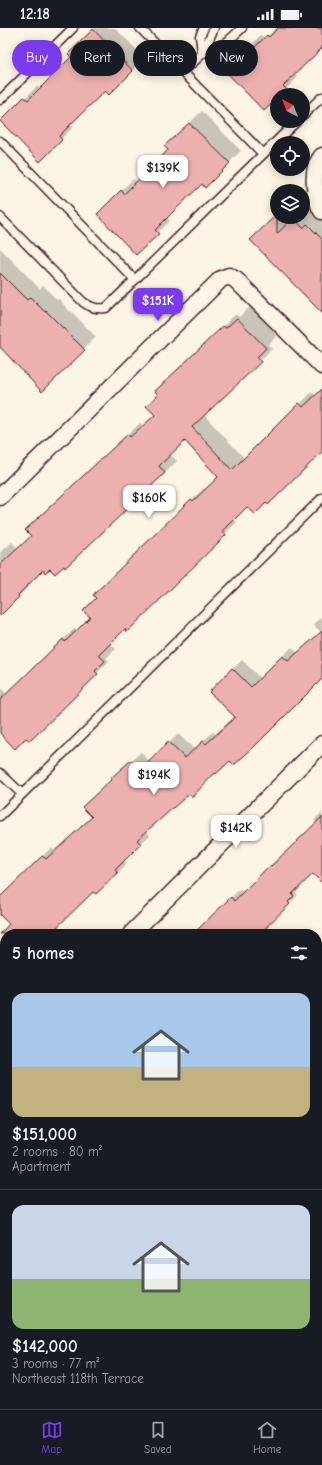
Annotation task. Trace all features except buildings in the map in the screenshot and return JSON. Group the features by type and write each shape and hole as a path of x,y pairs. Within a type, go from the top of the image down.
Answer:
{"street":[{"path":"322,156 316,167 315,182 319,193 322,211"},
{"path":"0,497 221,279 229,276 236,280 322,366"},
{"path":"136,929 322,744"}],"lane":[{"path":"0,100 73,28"},
{"path":"140,28 152,40"},
{"path":"203,53 200,36 204,28"},
{"path":"197,59 203,53 214,28"},
{"path":"203,53 214,51 224,46 242,28"},
{"path":"187,76 264,154"},
{"path":"310,109 322,97"},
{"path":"0,216 89,307 98,309 106,308 290,128"},
{"path":"0,141 135,280"},
{"path":"0,816 322,498"},
{"path":"0,773 22,794"}]}
